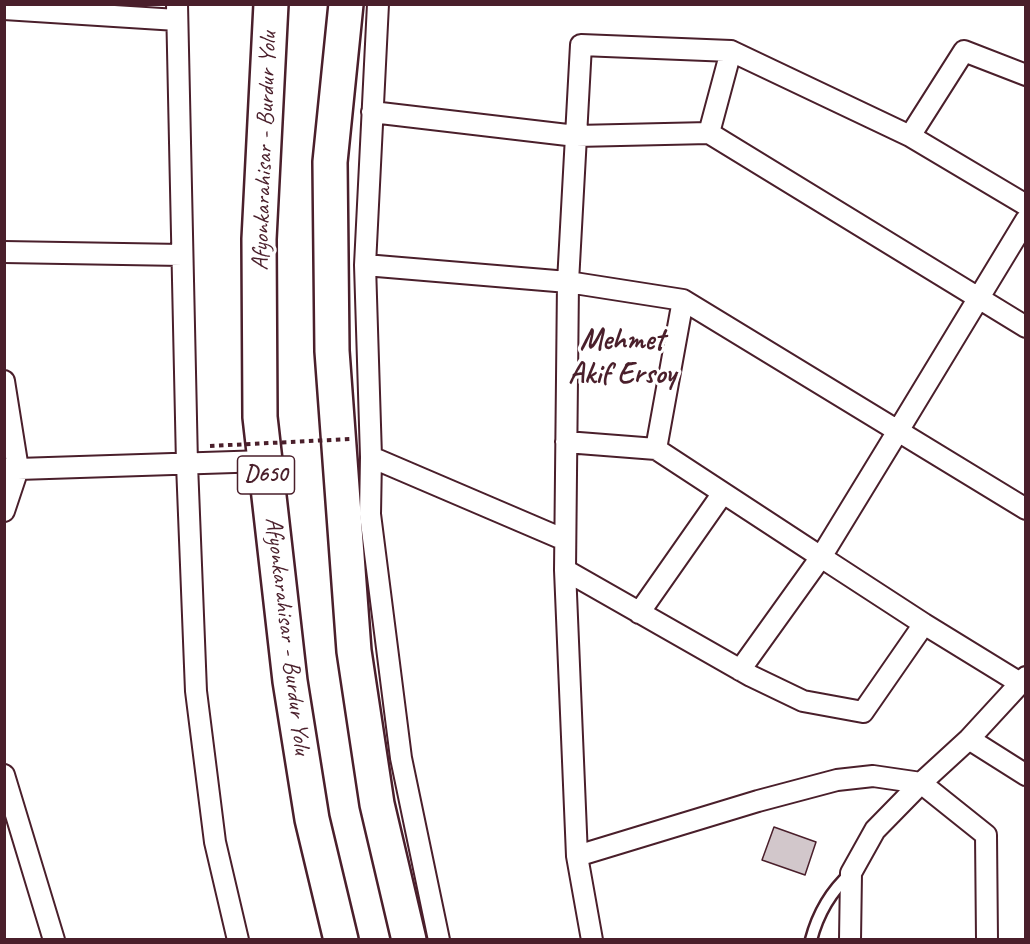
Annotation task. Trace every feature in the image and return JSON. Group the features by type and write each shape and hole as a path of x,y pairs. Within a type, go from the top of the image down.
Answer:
{"highway":[{"name":"Afyonkarahisar - Burdur Yolu","path":"271,4 260,239 260,417 290,681 312,819 341,939"},
{"path":"346,4 330,162 332,351 354,651 377,804 409,939"}],"street":[{"path":"378,4 364,265 371,457 369,514 401,758 439,939"},
{"path":"4,9 177,12 187,464 195,692 214,842 238,939"},
{"path":"592,939 576,856 565,570 568,282 581,45 731,51 910,136 1026,205"},
{"path":"709,133 731,51"},
{"path":"910,136 964,51 1026,75"},
{"path":"372,112 576,136 709,133 1026,327"},
{"path":"741,670 821,557 1026,220"},
{"path":"4,252 182,255"},
{"path":"364,265 568,282 683,300 1026,509"},
{"path":"656,449 683,300"},
{"path":"4,381 11,469 4,511"},
{"path":"566,442 656,449 924,624 1023,680 969,739 875,830 851,873 850,939"},
{"path":"371,457 565,540"},
{"path":"11,469 265,462"},
{"path":"639,613 723,493"},
{"path":"565,570 741,670 803,701 863,712 924,624"},
{"path":"969,739 1026,775"},
{"path":"4,775 54,939"},
{"path":"576,856 758,801 837,780 873,776 921,783 986,835 987,939"}],"lane":[{"path":"811,939 816,919 824,904 851,873"}],"path":[{"path":"210,447 350,439"}],"building":[{"path":"774,827 816,842 805,875 762,860"}],"district":[{"name":"Mehmet Akif Ersoy","path":"622,358"}]}
